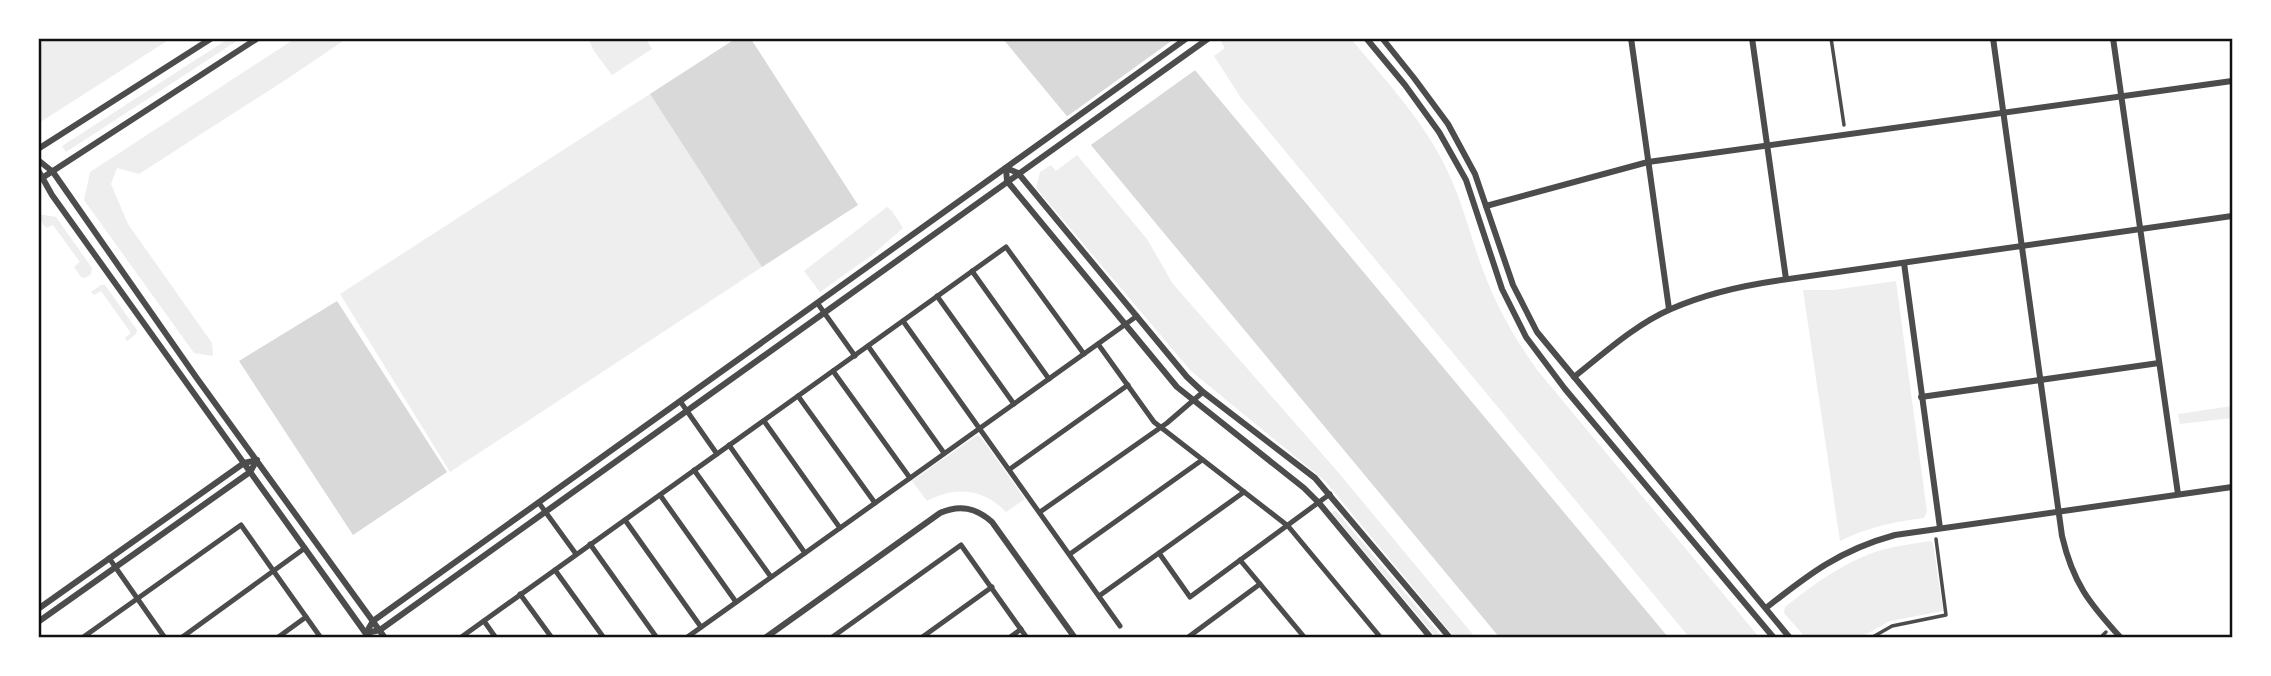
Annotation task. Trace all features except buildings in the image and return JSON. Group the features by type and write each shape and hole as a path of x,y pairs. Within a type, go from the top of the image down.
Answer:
{"street":[{"path":"38,149 212,38"},
{"path":"40,180 258,38"},
{"path":"368,635 373,621 1187,38"},
{"path":"368,635 380,631 1209,38"},
{"path":"1366,38 1439,132 1459,168 1469,189 1502,289 1526,337 1565,389 1774,638"},
{"path":"1381,38 1448,124 1475,174 1513,285 1537,332 1790,638"},
{"path":"1631,38 1669,309"},
{"path":"1752,38 1786,279"},
{"path":"1830,38 1844,125"},
{"path":"1993,38 2066,554 2077,581 2094,608 2120,638"},
{"path":"2113,38 2178,494"},
{"path":"1486,206 1648,162 2232,81"},
{"path":"38,160 52,172 385,638"},
{"path":"1006,168 1018,173 1187,377 1315,478 1450,638"},
{"path":"1006,168 1007,181 1177,387 1304,488 1431,638"},
{"path":"38,170 40,180 368,635"},
{"path":"1574,377 1621,339 1669,309 1718,294 1786,279 2232,216"},
{"path":"460,638 1006,247 1084,354"},
{"path":"106,269 116,262"},
{"path":"1904,263 1940,528"},
{"path":"972,271 1049,379"},
{"path":"937,296 1014,404"},
{"path":"818,304 855,356"},
{"path":"686,638 1137,316"},
{"path":"903,321 1120,626"},
{"path":"149,332 160,325"},
{"path":"1098,344 1154,422 1288,526 1381,638"},
{"path":"868,346 944,453"},
{"path":"1921,397 2159,363"},
{"path":"833,371 910,478"},
{"path":"1010,469 1128,385"},
{"path":"1040,512 1160,427 1203,392"},
{"path":"799,396 875,503"},
{"path":"680,401 717,454"},
{"path":"764,421 840,528"},
{"path":"729,445 805,553"},
{"path":"38,609 244,463 257,460"},
{"path":"38,622 250,472 257,460"},
{"path":"1070,554 1202,460"},
{"path":"694,470 771,578"},
{"path":"1766,608 1805,576 1851,550 1895,535 2232,487"},
{"path":"1099,596 1244,492"},
{"path":"1159,553 1189,597 1330,494"},
{"path":"660,495 736,602"},
{"path":"539,502 576,554"},
{"path":"765,638 940,513 958,507 981,512 992,522 1075,638"},
{"path":"625,520 701,627"},
{"path":"82,638 241,525 321,638"},
{"path":"1871,638 1892,626 1946,615 1936,539"},
{"path":"590,544 657,638"},
{"path":"831,638 961,545 1027,638"},
{"path":"181,638 305,548"},
{"path":"109,558 165,638"},
{"path":"1240,560 1305,638"},
{"path":"555,570 604,638"},
{"path":"1186,638 1260,584"},
{"path":"921,638 992,587"},
{"path":"520,594 552,638"},
{"path":"277,638 306,617"},
{"path":"484,621 496,638"},
{"path":"1009,638 1021,629"},
{"path":"842,630 847,638"},
{"path":"2100,638 2106,632"}],"shaded area":[{"path":"39,38 170,38 170,39 39,123"},
{"path":"296,38 346,39 139,174 117,168 111,184 128,224 212,343 213,356 194,353 84,200 90,172"},
{"path":"1226,38 1351,39 1404,102 1439,154 1459,198 1491,290 1530,360 1759,637 1689,637 1241,98 1214,56 1225,48 1221,42"},
{"path":"228,39 240,39 66,152 62,146"},
{"path":"588,39 646,39 652,49 612,75"},
{"path":"735,39 751,39 858,205 762,267 650,94"},
{"path":"1003,39 1169,39 1668,637 1499,637"},
{"path":"650,94 762,267 450,472 340,294"},
{"path":"1077,155 1147,239 1173,284 1338,472 1475,637 1454,637 1325,481 1191,371 1036,188 1040,172 1051,165 1056,171"},
{"path":"887,207 903,228 872,255 820,292 804,271"},
{"path":"38,214 56,217 92,268 91,274 85,278 81,277 74,267 80,262 53,225 46,228"},
{"path":"1896,281 1927,512 1924,518 1881,526 1840,541 1803,290 1833,290"},
{"path":"105,285 137,330 127,341 125,338 131,333 101,291 94,295 91,292"},
{"path":"337,301 447,472 353,535 239,361"},
{"path":"2232,406 2232,418 2180,424 2178,414"},
{"path":"976,436 980,436 1025,499 1006,512 988,498 968,492 948,493 927,501 912,481"},
{"path":"1333,511 1336,511 1442,637 1436,637"},
{"path":"1930,541 1933,543 1943,611 1890,621 1861,637 1805,637 1784,613 1785,607 1828,576 1863,557 1902,545"}],"pier":[{"path":"1174,39 1198,68 1088,147 1065,118"}]}
